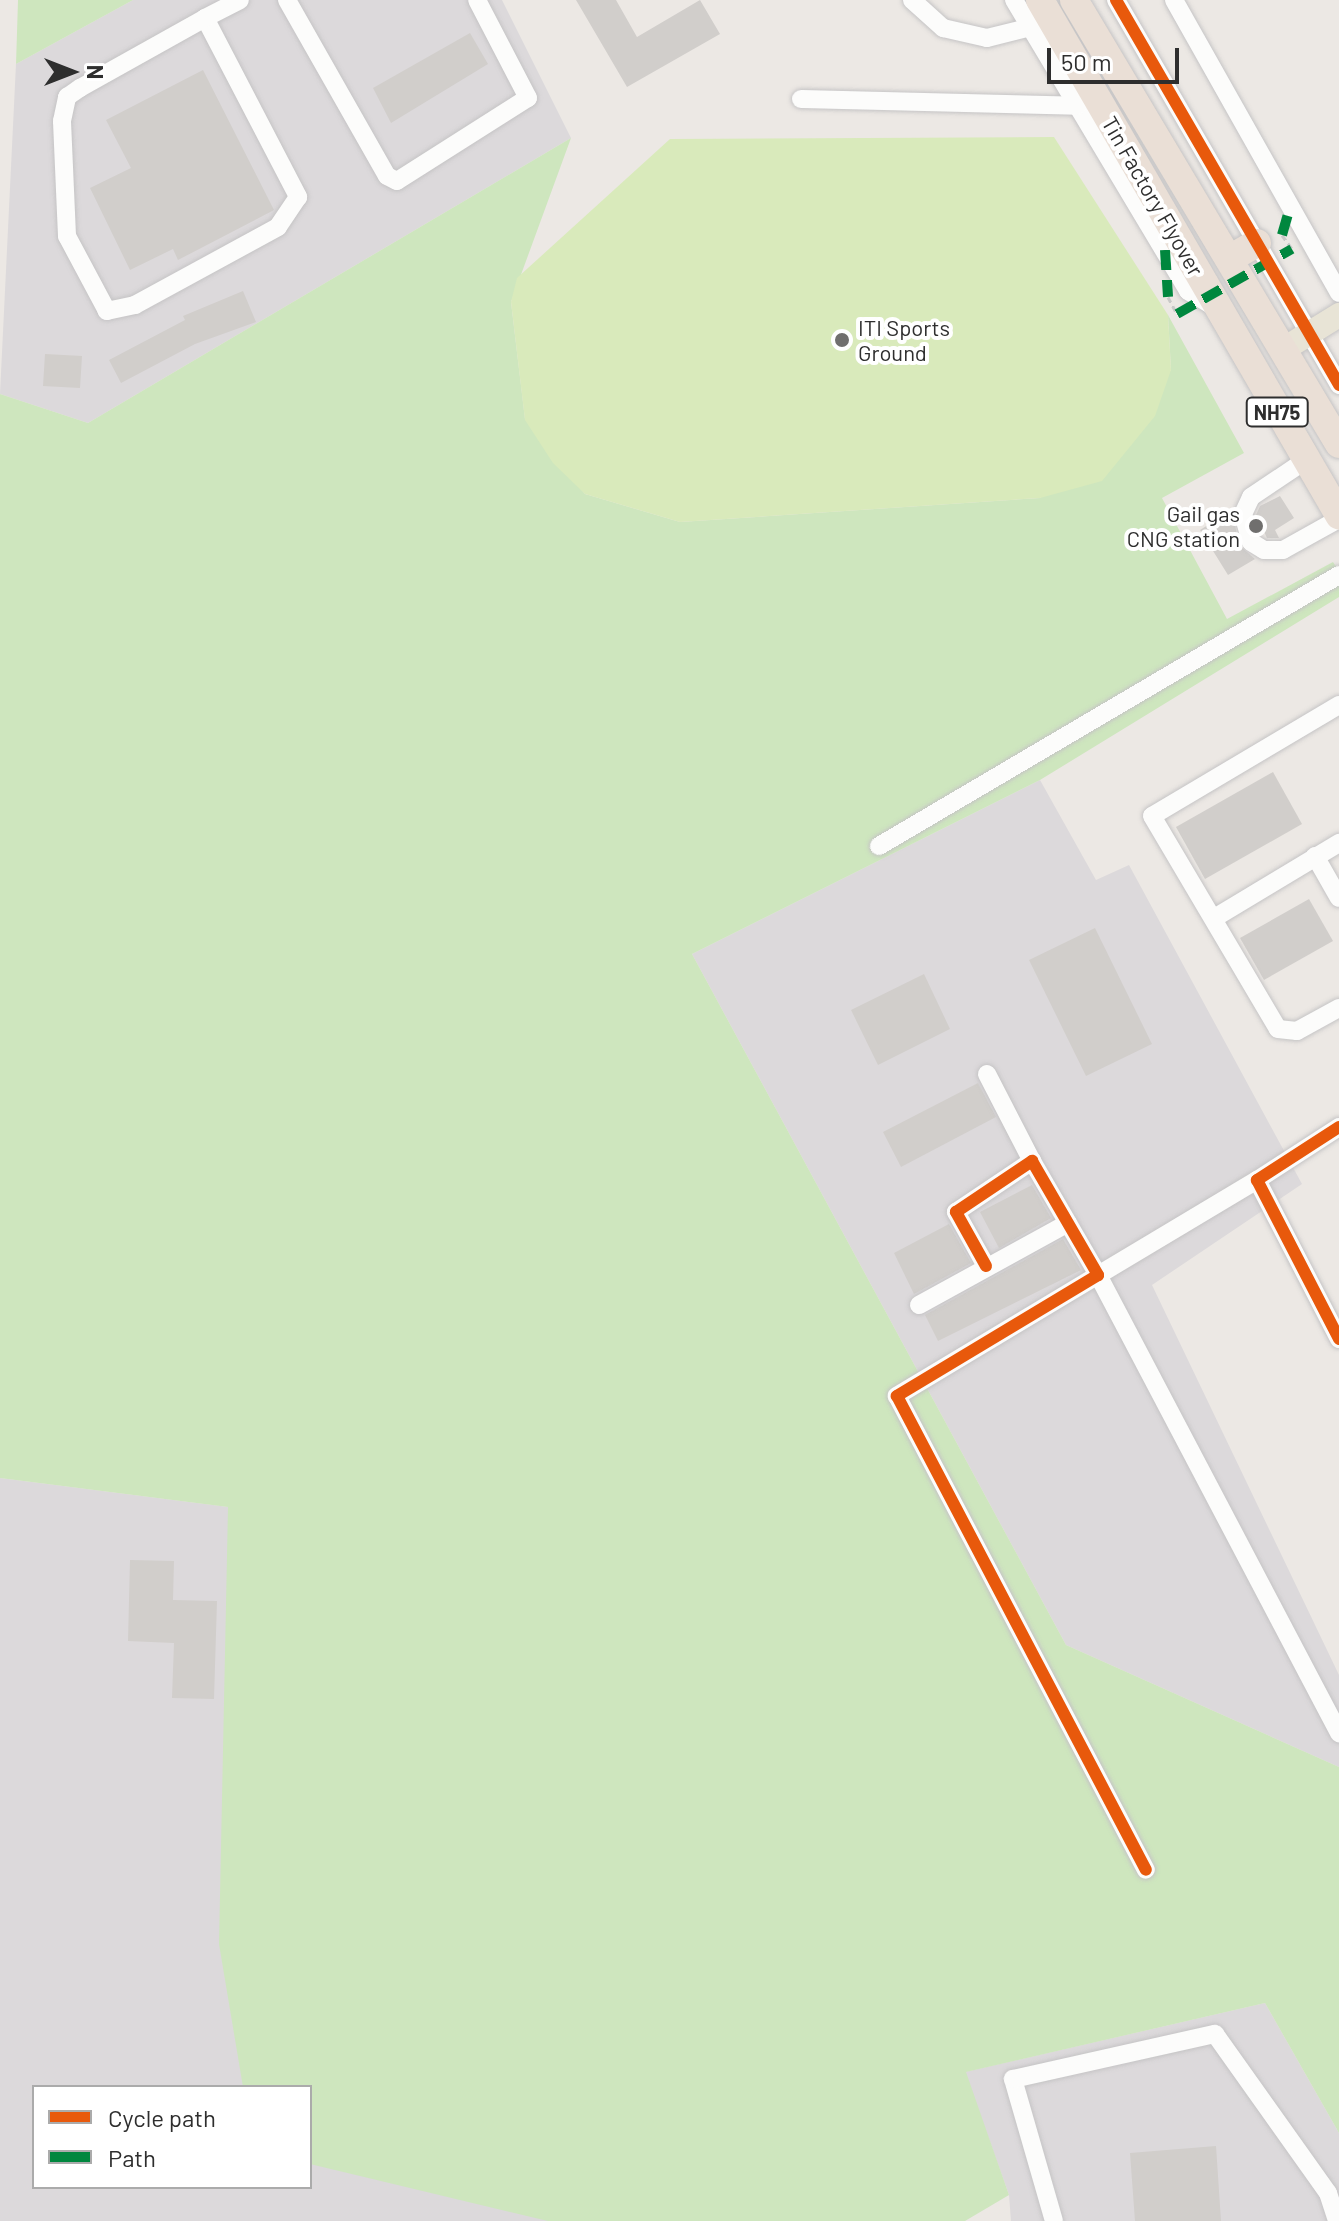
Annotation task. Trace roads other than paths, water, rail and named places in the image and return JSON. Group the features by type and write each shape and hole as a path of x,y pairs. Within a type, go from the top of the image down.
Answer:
{"highway":[{"name":"Tin Factory Flyover","path":"1040,0 1217,309"},
{"name":"Tin Factory Flyover","path":"1074,0 1231,258"},
{"path":"1231,258 1270,239"},
{"name":"NH75","path":"1231,258 1339,444"},
{"name":"NH75","path":"1217,309 1339,517"}],"main road":[{"path":"1284,349 1339,315"}],"street":[{"path":"205,18 298,197 278,227 135,305 107,311 67,236 62,121 67,97 205,18 240,0"},
{"path":"287,0 387,176 397,181 528,98 477,0"},
{"path":"912,0 943,28 987,38 1031,27"},
{"path":"1014,0 1188,291 1217,309"},
{"path":"1116,0 1270,239 1310,333 1339,385"},
{"path":"1174,0 1339,293"},
{"path":"801,99 1078,106"},
{"path":"1306,460 1251,497 1243,514 1251,542 1264,550 1283,550 1339,517"},
{"path":"879,846 1339,575"},
{"path":"1339,705 1152,816 1216,917 1278,1029 1297,1031 1339,1008"},
{"path":"1216,917 1339,843"},
{"path":"1315,856 1339,898"},
{"path":"987,1074 1032,1161 1098,1275 1339,1733"},
{"path":"1146,1870 897,1396 1257,1180 1339,1127"},
{"path":"986,1266 956,1212 1032,1161"},
{"path":"1257,1180 1339,1339"},
{"path":"919,1305 1068,1223"},
{"path":"1054,2221 1013,2079 1215,2034 1328,2193 1337,2221"}],"place":[{"name":"ITI Sports Ground","path":"842,340"},
{"name":"Gail gas CNG station","path":"1256,526"}]}
